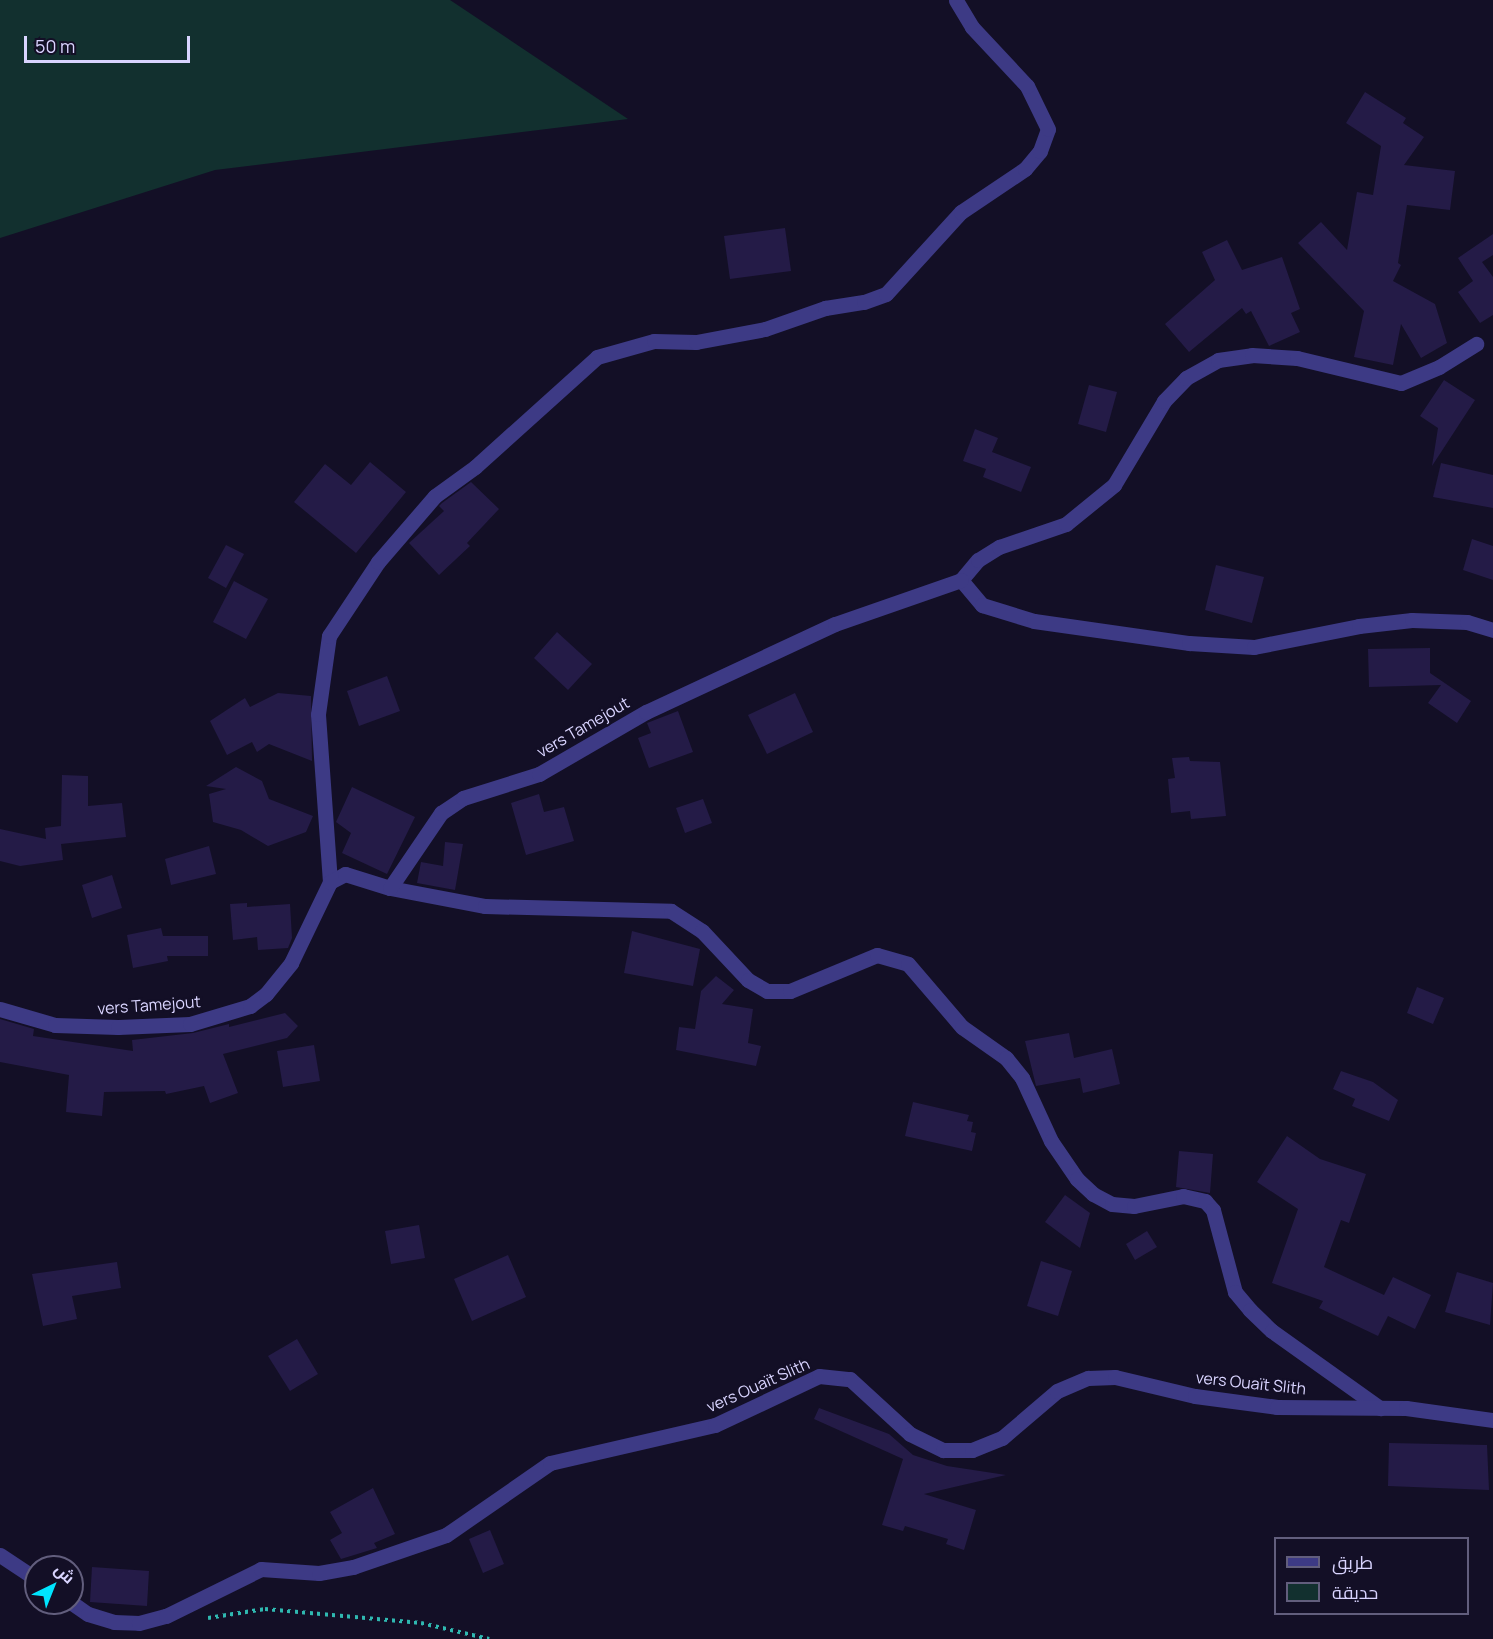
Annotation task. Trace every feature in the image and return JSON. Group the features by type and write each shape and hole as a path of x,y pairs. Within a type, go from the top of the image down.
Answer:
{"street":[{"path":"956,0 972,27 1027,86 1048,129 1040,151 1025,169 961,212 886,294 864,302 825,308 765,329 696,342 654,341 597,357 475,467 435,496 378,562 329,636 318,714 330,882 345,874 390,888 485,906 671,911 702,931 748,980 767,991 790,991 877,955 900,961 919,975 962,1027 1006,1058 1022,1078 1051,1141 1093,1194 1112,1204 1134,1206 1184,1196 1205,1201 1213,1210 1228,1274 1235,1292 1250,1310 1272,1331 1380,1408"},
{"path":"1476,344 1439,368 1401,383 1297,358 1252,355 1218,360 1186,378 1164,401 1114,485 1066,524 999,547 978,560 961,580 982,605 1034,621 1190,643 1254,647 1359,626 1412,620 1467,622 1493,630"},
{"name":"vers Tamejout","path":"390,888 441,813 464,798 539,774 646,712 835,624 961,580"},
{"name":"vers Tamejout","path":"0,1009 56,1025 109,1027 190,1024 250,1006 266,994 291,963 312,913 330,882"},
{"name":"vers Ouaït Slith","path":"84,1610 97,1617 139,1623 166,1616 261,1569 319,1573 353,1568 446,1535 550,1463 715,1425 819,1376 850,1379 910,1434 943,1450 972,1450 1002,1438 1057,1391 1088,1378 1115,1377 1195,1396 1277,1407 1424,1410 1493,1420"},
{"path":"0,1556 24,1571"}],"path":[{"path":"199,1618 265,1609 421,1623 489,1639"}],"green space":[{"path":"0,0 450,0 628,119 215,170 0,238"}],"building":[{"path":"1365,92 1406,118 1403,123 1424,137 1404,165 1455,171 1450,210 1407,205 1398,263 1401,265 1393,281 1435,304 1447,343 1421,358 1401,324 1393,365 1354,357 1364,311 1298,243 1321,222 1347,250 1357,192 1373,195 1381,146 1346,123"},
{"path":"785,228 791,271 730,279 724,236"},
{"path":"1493,234 1493,255 1482,262 1493,277 1493,315 1480,323 1458,292 1473,281 1458,258"},
{"path":"1227,240 1242,270 1282,257 1300,309 1291,313 1300,332 1269,346 1251,311 1246,314 1242,308 1189,352 1165,324 1215,280 1202,252"},
{"path":"1444,380 1475,400 1432,466 1438,428 1420,416"},
{"path":"1089,385 1117,392 1106,432 1078,424"},
{"path":"975,429 998,438 992,452 1031,467 1021,492 983,477 986,469 963,461"},
{"path":"370,462 406,492 356,553 294,502 325,464 351,485"},
{"path":"1441,463 1493,475 1493,508 1433,497"},
{"path":"471,482 499,509 467,543 470,546 439,575 409,543 444,511 439,506 442,503"},
{"path":"1472,539 1493,546 1493,580 1463,570"},
{"path":"226,545 244,554 226,588 208,578"},
{"path":"1216,565 1264,577 1252,623 1205,610"},
{"path":"234,581 268,599 246,639 213,622"},
{"path":"557,632 592,664 568,690 534,658"},
{"path":"1430,648 1430,673 1471,701 1457,723 1428,703 1441,685 1369,687 1368,649"},
{"path":"387,676 400,711 359,726 347,691"},
{"path":"278,693 311,696 312,761 269,744 257,752 252,742 227,755 210,721 245,698 250,707"},
{"path":"795,693 813,732 767,754 748,715"},
{"path":"678,711 693,752 649,768 638,738 651,733 647,723"},
{"path":"1189,757 1190,761 1220,762 1226,816 1191,819 1190,811 1171,813 1168,779 1175,778 1172,758"},
{"path":"236,767 262,781 269,799 313,816 306,832 268,846 241,830 213,822 209,794 226,789 206,786"},
{"path":"62,775 88,776 88,806 122,803 126,837 61,844 63,860 20,866 0,861 0,829 46,839 45,828 61,826"},
{"path":"352,787 415,817 387,874 342,853 351,833 336,822"},
{"path":"539,794 544,812 564,807 574,841 526,855 511,803"},
{"path":"703,799 712,823 685,833 676,808"},
{"path":"445,842 463,844 455,890 417,883 421,862 443,866"},
{"path":"209,846 216,874 171,885 165,859"},
{"path":"112,875 122,908 92,918 82,885"},
{"path":"247,903 247,907 290,904 292,938 288,948 258,950 257,937 233,940 230,904"},
{"path":"161,928 163,936 208,936 208,956 167,956 168,961 133,968 127,935"},
{"path":"632,931 700,949 693,986 624,973"},
{"path":"716,976 734,990 722,1004 753,1009 748,1043 761,1046 756,1066 676,1050 679,1027 695,1029 701,991"},
{"path":"1417,987 1444,998 1433,1024 1407,1013"},
{"path":"285,1013 298,1026 287,1038 223,1054 238,1093 210,1103 204,1086 166,1094 165,1091 104,1092 102,1116 66,1112 69,1075 0,1062 0,1019 34,1029 33,1036 133,1051 132,1040 193,1033 229,1024 229,1027"},
{"path":"1069,1033 1074,1058 1112,1049 1120,1084 1083,1093 1080,1078 1036,1086 1025,1041"},
{"path":"314,1045 320,1081 283,1087 277,1051"},
{"path":"1341,1071 1373,1082 1398,1100 1389,1121 1352,1106 1355,1099 1333,1089"},
{"path":"913,1102 969,1115 967,1121 973,1122 971,1132 976,1133 972,1151 905,1136"},
{"path":"1287,1136 1320,1159 1366,1174 1349,1223 1341,1220 1324,1267 1384,1295 1393,1277 1431,1295 1415,1329 1388,1316 1378,1336 1319,1308 1323,1301 1272,1283 1298,1209 1257,1182"},
{"path":"1179,1151 1213,1154 1210,1193 1176,1187"},
{"path":"1065,1195 1090,1213 1080,1248 1045,1222"},
{"path":"419,1225 425,1258 391,1264 385,1231"},
{"path":"1147,1231 1157,1247 1135,1260 1126,1244"},
{"path":"508,1255 526,1297 472,1321 454,1279"},
{"path":"1041,1261 1072,1271 1058,1316 1027,1306"},
{"path":"117,1262 121,1288 72,1296 77,1319 43,1326 32,1274"},
{"path":"1457,1272 1493,1283 1490,1325 1445,1312"},
{"path":"297,1339 318,1374 290,1391 268,1356"},
{"path":"819,1408 889,1434 913,1455 947,1466 1006,1475 924,1494 976,1510 964,1550 946,1544 948,1539 905,1526 903,1531 882,1525 903,1459 814,1419"},
{"path":"1389,1443 1487,1445 1489,1490 1388,1486"},
{"path":"373,1488 395,1534 374,1543 377,1548 341,1559 330,1540 342,1533 330,1512"},
{"path":"490,1530 504,1564 483,1573 469,1539"},
{"path":"92,1567 149,1571 147,1606 90,1602"}]}
